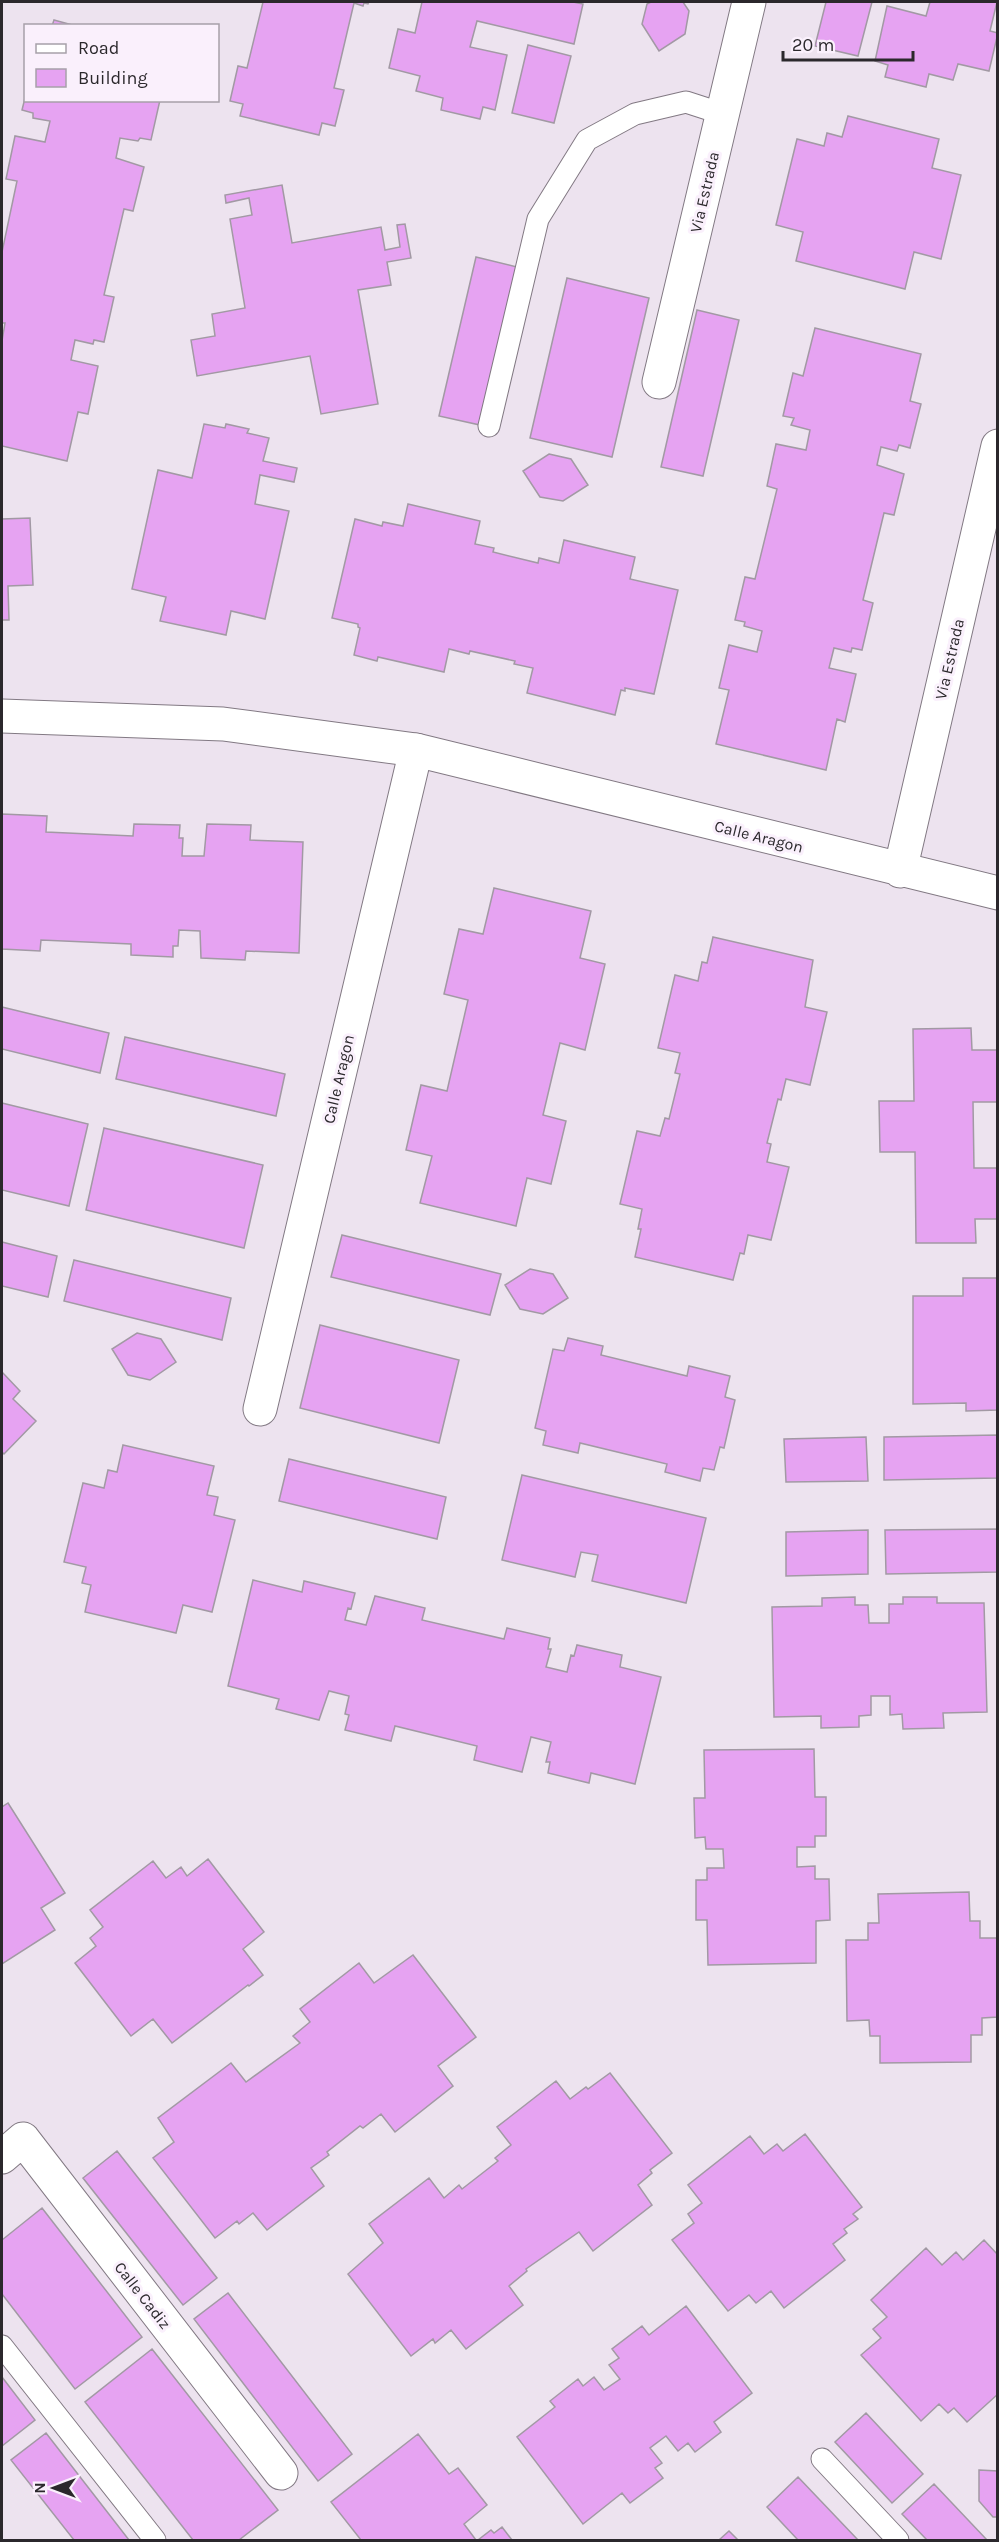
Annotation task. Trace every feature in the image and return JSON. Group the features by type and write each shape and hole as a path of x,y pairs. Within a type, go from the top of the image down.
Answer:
{"street":[{"name":"Via Estrada","path":"659,382 749,2"},
{"name":"Via Estrada","path":"900,871 998,446"},
{"name":"Calle Aragon","path":"2,716 223,724 416,750 900,871 998,893"},
{"name":"Calle Aragon","path":"260,1409 416,750"},
{"name":"Calle Cadiz","path":"2,2157 23,2139 281,2473"}],"lane":[{"path":"489,426 538,219 587,140 636,114 686,102 723,114"},
{"path":"2,2346 155,2541"},
{"path":"822,2459 898,2541"}],"building":[{"path":"263,2 369,2 364,3 363,6 354,3 334,88 344,90 335,126 322,123 319,135 240,116 243,104 230,101 238,66 247,68"},
{"path":"422,2 573,2 583,4 574,44 477,21 470,47 507,55 495,110 483,107 480,119 441,110 443,98 416,91 420,76 389,68 398,29 415,33"},
{"path":"683,2 689,11 685,34 659,51 642,24 647,4"},
{"path":"826,2 872,2 858,56 815,46"},
{"path":"930,2 997,2 990,31 998,33 989,71 958,64 953,80 929,74 926,87 885,77 888,65 875,61 887,6 926,16"},
{"path":"54,20 69,24 53,24"},
{"path":"528,45 571,56 554,123 512,113"},
{"path":"24,102 160,102 151,140 140,138 138,141 120,138 116,158 144,167 133,211 124,209 104,295 114,297 104,342 94,340 93,344 75,340 71,360 98,366 88,414 78,412 67,461 2,446 2,341 5,323 2,323 2,252 17,181 6,179 15,136 45,142 50,121 33,118 33,113 22,110"},
{"path":"848,116 939,139 932,168 961,175 941,259 914,252 905,289 796,261 803,232 776,225 797,139 824,146 827,133 842,137"},
{"path":"282,185 292,243 381,227 385,250 400,247 397,225 405,224 411,258 387,262 391,285 358,290 378,404 321,414 310,356 197,376 191,340 215,336 212,314 245,308 230,219 252,215 249,198 226,203 225,195"},
{"path":"476,257 517,267 480,425 439,416"},
{"path":"567,278 649,298 612,457 530,438"},
{"path":"697,310 739,320 703,476 661,467"},
{"path":"815,328 921,354 910,401 921,404 910,448 899,445 897,451 881,447 877,465 904,474 894,515 884,513 863,600 873,603 862,650 852,648 851,652 834,648 829,668 856,674 845,722 837,719 826,770 716,744 729,690 719,688 729,645 757,652 762,631 744,626 745,622 735,620 745,577 755,579 777,489 767,486 776,444 806,450 810,430 791,425 794,418 783,416 793,373 803,376"},
{"path":"204,424 225,428 226,424 249,429 247,433 269,438 263,461 297,468 294,482 260,475 255,504 289,511 265,619 231,611 226,635 160,621 166,597 132,589 158,470 192,478"},
{"path":"549,454 571,459 588,485 563,501 540,497 523,471"},
{"path":"408,504 480,521 475,544 494,548 493,552 538,563 539,558 559,563 564,540 635,557 630,579 678,590 654,694 625,688 625,691 621,690 615,715 527,693 533,668 514,664 515,661 449,649 444,672 378,657 377,661 354,655 360,628 358,624 332,618 355,519 382,526 383,522 403,526"},
{"path":"30,518 33,585 8,586 9,620 2,620 2,519"},
{"path":"2,814 47,816 46,832 133,836 134,824 180,825 179,838 183,838 182,856 204,856 207,824 251,825 250,840 303,842 299,953 246,951 245,960 201,958 200,931 179,930 178,946 173,946 173,957 131,955 131,944 41,940 40,951 2,949"},
{"path":"494,888 591,911 580,958 605,964 585,1050 560,1043 543,1115 566,1121 551,1184 527,1178 516,1226 420,1203 432,1156 406,1150 421,1085 447,1091 468,1000 444,994 459,929 483,934"},
{"path":"713,937 813,960 805,1007 827,1012 810,1085 786,1079 781,1100 778,1099 767,1143 771,1144 767,1162 789,1167 771,1240 748,1235 744,1254 740,1253 733,1280 635,1257 641,1229 638,1229 642,1209 620,1204 637,1131 660,1136 665,1118 669,1119 680,1074 675,1073 680,1053 658,1048 675,975 698,981 702,962 707,963"},
{"path":"2,1007 109,1033 100,1073 2,1049"},
{"path":"971,1028 972,1050 998,1050 998,1102 973,1102 974,1168 998,1168 998,1219 975,1219 976,1243 916,1243 915,1152 880,1152 879,1101 914,1101 913,1029"},
{"path":"125,1037 285,1074 276,1116 116,1079"},
{"path":"2,1103 88,1124 69,1206 2,1190"},
{"path":"104,1128 263,1165 244,1248 86,1210"},
{"path":"342,1235 501,1274 490,1315 331,1277"},
{"path":"2,1242 57,1256 48,1297 2,1286"},
{"path":"74,1260 231,1298 222,1340 64,1301"},
{"path":"530,1269 553,1274 568,1298 543,1314 520,1309 505,1285"},
{"path":"963,1278 998,1278 998,1410 966,1411 966,1403 913,1404 913,1296 963,1296"},
{"path":"320,1325 459,1360 439,1443 300,1408"},
{"path":"137,1333 161,1339 176,1362 150,1380 128,1375 112,1349"},
{"path":"568,1338 603,1346 601,1355 687,1376 689,1366 730,1376 725,1397 735,1400 724,1448 720,1447 714,1470 703,1468 700,1481 665,1472 667,1464 580,1443 578,1453 543,1445 546,1431 535,1428 553,1349 564,1351"},
{"path":"2,1372 20,1391 13,1399 36,1421 4,1454 2,1452"},
{"path":"998,1435 998,1478 884,1480 884,1437"},
{"path":"866,1437 868,1481 786,1482 784,1439"},
{"path":"123,1445 214,1466 207,1495 218,1497 214,1515 235,1520 212,1612 183,1605 176,1633 85,1612 91,1585 82,1583 86,1567 64,1562 83,1483 104,1488 108,1470 117,1472"},
{"path":"289,1459 446,1497 437,1539 279,1501"},
{"path":"522,1475 706,1518 686,1603 592,1581 598,1555 581,1552 575,1577 502,1560"},
{"path":"998,1529 998,1572 886,1574 885,1530"},
{"path":"868,1530 868,1574 786,1576 786,1532"},
{"path":"253,1580 302,1592 304,1581 355,1593 351,1609 348,1608 345,1620 366,1625 375,1596 425,1608 422,1620 504,1639 507,1628 550,1638 548,1649 551,1649 546,1667 567,1672 571,1655 574,1656 577,1645 622,1655 620,1667 661,1677 635,1784 591,1773 589,1783 548,1773 550,1762 546,1762 551,1742 531,1737 522,1772 474,1760 477,1746 395,1726 391,1741 345,1730 349,1715 345,1714 349,1696 329,1691 319,1720 276,1709 279,1699 228,1686"},
{"path":"855,1597 855,1605 868,1605 869,1623 889,1623 889,1604 903,1604 903,1597 937,1597 937,1603 984,1603 987,1712 943,1713 944,1728 903,1729 902,1714 890,1715 890,1696 871,1696 871,1715 859,1716 859,1727 821,1728 821,1716 774,1717 772,1607 822,1606 822,1598"},
{"path":"814,1749 815,1797 826,1797 826,1836 815,1836 815,1847 797,1847 797,1867 815,1866 815,1879 829,1879 830,1920 816,1921 816,1963 708,1965 707,1920 696,1920 696,1880 707,1880 707,1868 724,1868 723,1849 706,1849 705,1837 695,1838 694,1798 705,1798 704,1750"},
{"path":"8,1803 65,1893 41,1908 55,1930 2,1964 2,1807"},
{"path":"208,1859 264,1932 243,1949 263,1975 172,2043 153,2019 131,2036 75,1963 96,1946 90,1938 103,1927 90,1910 153,1861 166,1878 181,1867 187,1876"},
{"path":"969,1892 970,1921 980,1921 980,1938 998,1938 998,2017 982,2018 982,2035 971,2035 971,2062 880,2063 880,2036 870,2036 869,2020 847,2021 846,1940 868,1940 868,1923 879,1923 878,1894"},
{"path":"413,1955 476,2037 438,2066 453,2086 395,2132 381,2114 363,2128 360,2126 327,2152 329,2155 311,2168 324,2186 267,2230 253,2213 239,2224 237,2221 215,2238 153,2158 174,2142 158,2118 231,2063 246,2082 300,2043 293,2036 310,2022 300,2009 359,1963 374,1983"},
{"path":"610,2073 672,2153 650,2170 652,2173 638,2185 652,2205 593,2251 579,2232 526,2269 527,2271 509,2286 523,2305 466,2349 451,2330 435,2343 433,2339 411,2356 348,2274 383,2243 369,2224 429,2178 444,2198 459,2185 462,2189 498,2161 495,2158 511,2145 497,2127 556,2081 570,2099"},
{"path":"805,2134 862,2207 853,2214 858,2219 844,2229 847,2233 833,2244 845,2260 784,2308 771,2291 756,2303 749,2295 728,2311 672,2240 694,2223 688,2214 702,2203 688,2185 750,2136 764,2154 777,2144 783,2151"},
{"path":"117,2151 217,2278 183,2305 83,2178"},
{"path":"42,2208 142,2337 75,2389 2,2294 2,2240"},
{"path":"984,2240 998,2255 998,2394 967,2422 954,2408 948,2413 939,2404 921,2421 861,2355 881,2338 873,2329 887,2317 871,2300 926,2248 942,2265 956,2252 963,2260"},
{"path":"228,2293 352,2454 318,2481 194,2319"},
{"path":"686,2306 752,2393 714,2422 721,2432 695,2452 688,2443 678,2451 666,2436 650,2448 662,2463 655,2468 663,2478 630,2503 622,2493 583,2524 517,2437 555,2407 550,2401 578,2379 583,2386 594,2377 604,2390 620,2379 609,2365 619,2358 612,2349 642,2326 649,2335"},
{"path":"152,2349 278,2510 239,2540 193,2540 85,2402"},
{"path":"2,2377 35,2420 2,2446"},
{"path":"866,2413 923,2474 892,2503 835,2442"},
{"path":"46,2433 129,2540 74,2540 11,2460"},
{"path":"418,2434 449,2474 458,2468 487,2505 464,2524 476,2540 361,2540 331,2502"},
{"path":"979,2470 998,2471 998,2517 993,2517 979,2501"},
{"path":"798,2477 858,2540 798,2540 767,2507"},
{"path":"934,2484 987,2540 927,2540 902,2514"},
{"path":"502,2527 512,2540 478,2540 491,2530 494,2533"},
{"path":"729,2531 738,2540 719,2540"}]}
